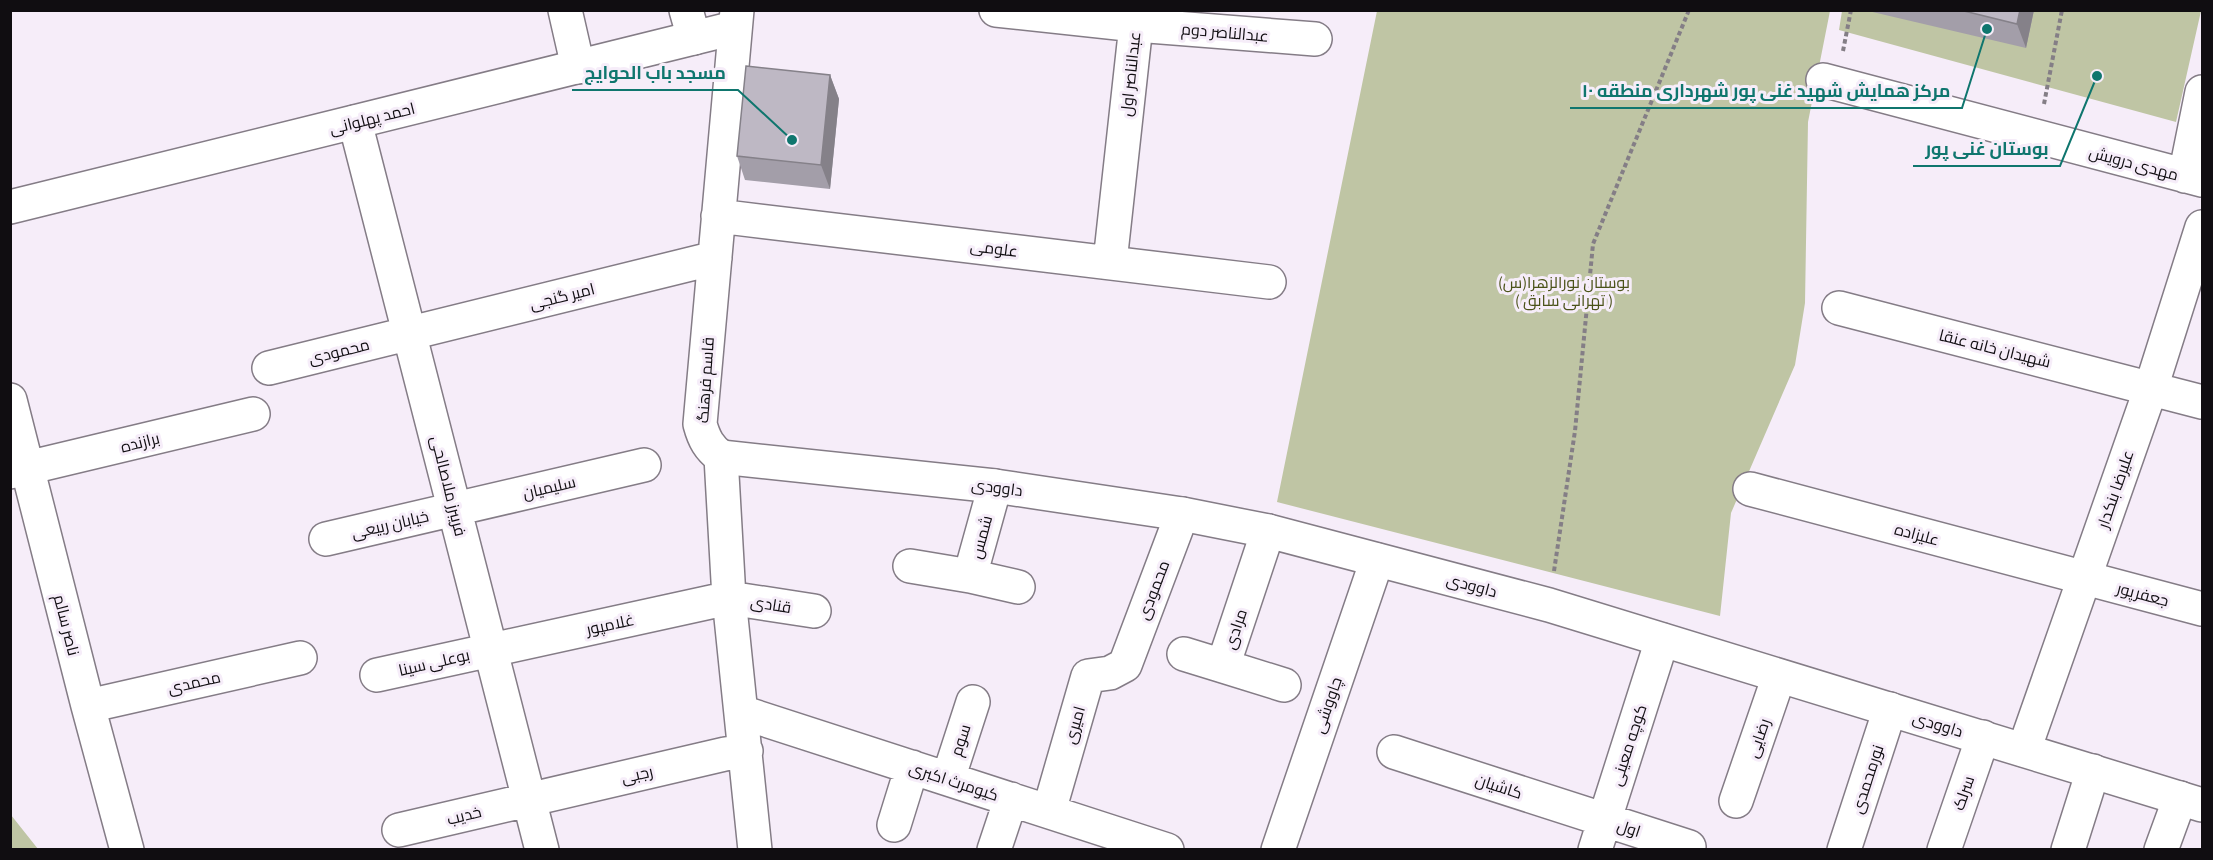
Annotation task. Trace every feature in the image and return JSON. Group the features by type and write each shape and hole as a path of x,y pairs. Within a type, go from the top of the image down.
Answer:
{"street":[{"path":"565,10 578,67"},
{"name":"عبدالناصر اول","path":"996,10 1136,25 1110,262"},
{"name":"احمد پهلوانی","path":"10,207 578,67 690,24 735,19"},
{"name":"قاسم فرهنگ","path":"721,457 712,450 703,437 700,424 735,19"},
{"name":"عبدالناصر دوم","path":"1136,25 1315,39"},
{"name":"مهدی درویش","path":"1829,82 2194,178"},
{"path":"2194,178 2202,92"},
{"name":"فریبرز ملاصالحی","path":"355,122 542,849"},
{"name":"علومی","path":"718,216 1269,282"},
{"name":"علیرضا بنکدار","path":"2024,750 2151,388 2202,227"},
{"name":"امیر گنجی","path":"409,333 715,258"},
{"name":"شهیدان خانه‌ عنقا","path":"1839,308 2202,402"},
{"name":"محمودی","path":"269,368 409,333"},
{"name":"ناصر سالم","path":"10,400 19,471 127,849"},
{"name":"برازنده","path":"19,471 253,414"},
{"path":"721,457 729,598 755,849"},
{"name":"داوودی","path":"721,457 995,486 1182,514 1268,531 1548,605 2191,801"},
{"name":"سلیمیان","path":"455,509 644,465"},
{"name":"شمس","path":"995,486 970,576 1018,587"},
{"name":"علیزاده","path":"1750,489 2084,578"},
{"name":"خیابان ربیعی","path":"326,539 455,509"},
{"name":"محمودی","path":"1125,665 1182,514"},
{"name":"مرادی","path":"1268,531 1223,666 1284,685"},
{"name":"چاووشی","path":"1278,849 1377,560"},
{"path":"910,566 970,576"},
{"name":"جعفرپور","path":"2084,578 2202,609"},
{"name":"قنادی","path":"729,598 814,611"},
{"name":"غلامپور","path":"491,650 729,598"},
{"name":"کوچه معینی","path":"1599,834 1662,640"},
{"name":"بوعلی سینا","path":"377,675 491,650"},
{"path":"1184,654 1223,666"},
{"name":"محمدی","path":"88,706 300,658"},
{"name":"امیری","path":"1049,811 1088,676 1110,672 1125,665"},
{"name":"رضایی","path":"1736,801 1779,675"},
{"name":"سوم","path":"948,779 973,702"},
{"name":"نورمحمدی","path":"1844,849 1890,709"},
{"name":"کیومرث اکبری","path":"741,712 1167,849"},
{"name":"سرلک","path":"1944,849 1983,737"},
{"name":"رجبی","path":"529,799 746,751"},
{"name":"کاشیان","path":"1394,752 1599,834"},
{"path":"894,825 912,767"},
{"path":"2068,849 2093,771"},
{"name":"خدیب","path":"399,830 529,799"},
{"path":"994,849 1011,799"},
{"path":"2161,849 2191,801"},
{"name":"اول","path":"1599,834 1689,847"}],"path":[{"path":"1548,605 1575,431 1593,244 1689,10"},
{"path":"1829,82 1851,10"},
{"path":"2037,137 2062,10"}],"green space":[{"name":"بوستان نورالزهرا(س) ( تهرانی سابق )","path":"1377,11 1830,11 1808,122 1805,303 1795,365 1731,513 1720,616 1277,502"},
{"path":"1842,11 2201,11 2176,122 1839,30"},
{"path":"11,815 38,849 11,849"}],"building":[{"path":"1960,10 2020,10 2017,24"},
{"path":"746,66 830,75 821,165 737,156"}],"place":[{"name":"مرکز همایش شهید غنی پور شهرداری منطقه ۱۰","path":"1987,29"},
{"name":"بوستان غنی پور","path":"2097,76"},
{"name":"مسجد باب الحوایج","path":"792,140"}]}
